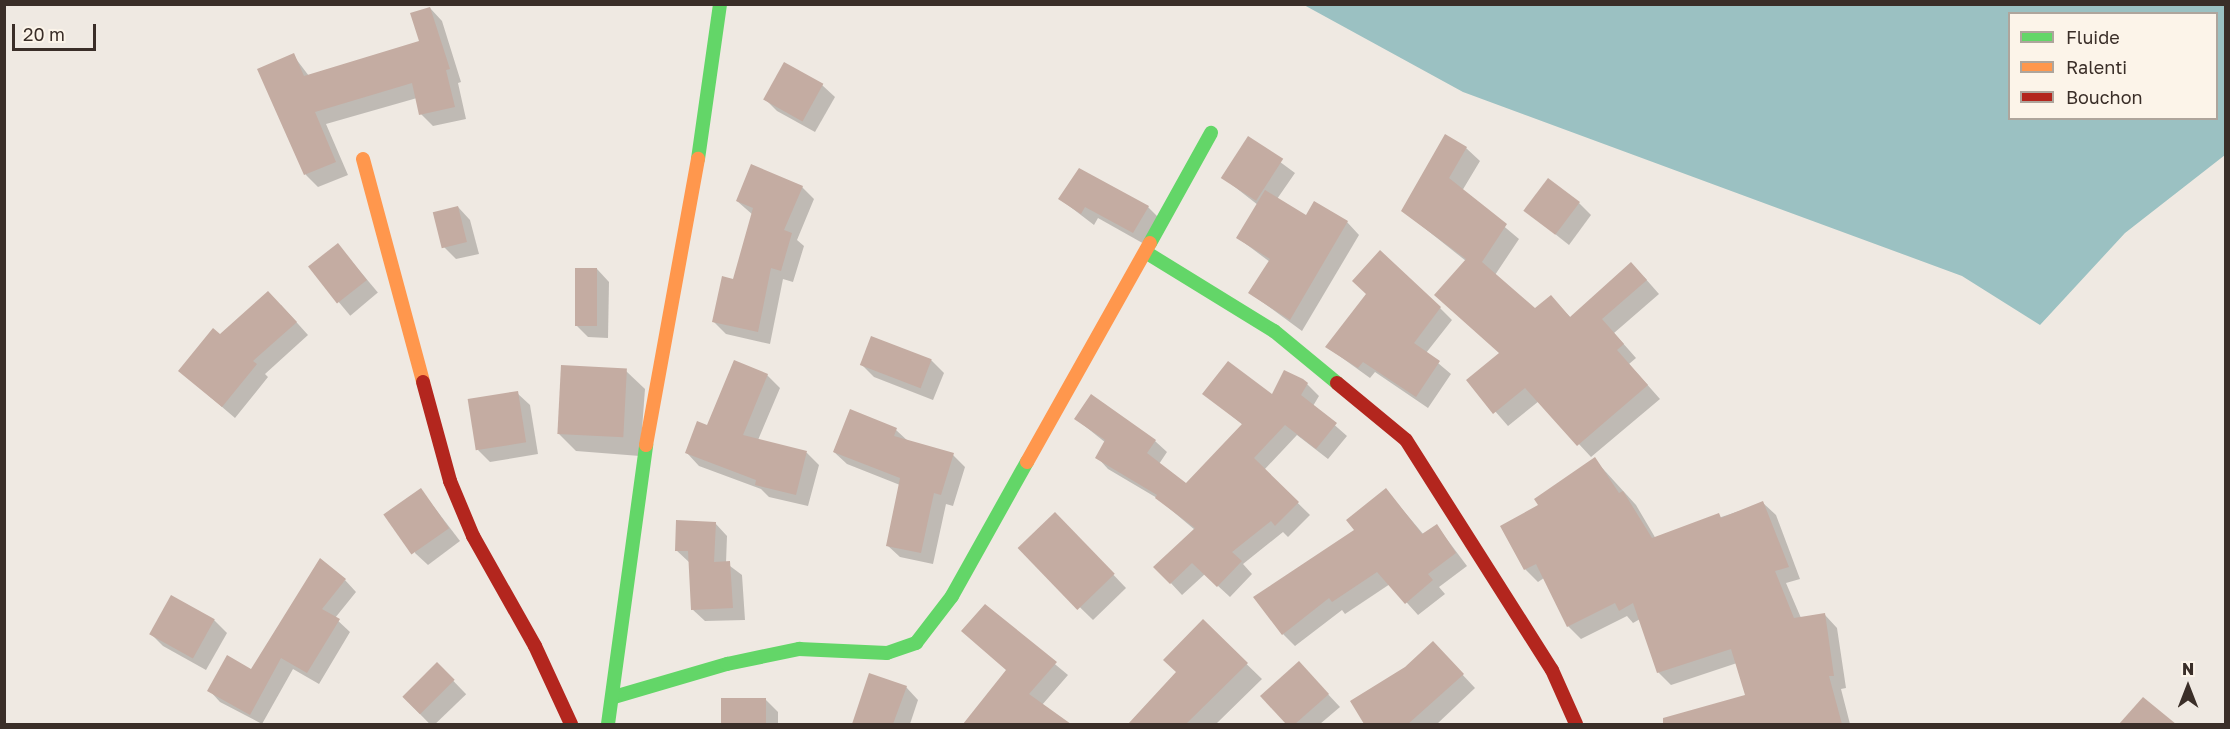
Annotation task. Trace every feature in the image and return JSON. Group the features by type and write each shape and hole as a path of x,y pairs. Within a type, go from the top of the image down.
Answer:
{"street":[{"path":"608,724 614,697 639,480 709,101 720,4"},
{"path":"614,697 727,664 800,649 887,653 916,643 952,596 1147,253 1211,133"},
{"path":"363,159 450,481 473,536 535,646 571,724"},
{"path":"1147,253 1274,331 1406,440 1552,670 1576,724"}],"water":[{"path":"1304,5 2225,5 2225,155 2125,233 2040,325 1962,276 1463,92"}],"building":[{"path":"430,7 450,69 446,70 455,107 419,115 412,83 315,112 336,162 304,175 257,69 294,53 304,76 419,41 410,13"},
{"path":"784,62 823,84 803,121 763,100"},
{"path":"1445,134 1467,147 1449,178 1507,224 1482,262 1535,308 1551,295 1570,317 1631,262 1647,280 1602,319 1624,344 1617,350 1648,385 1577,446 1525,388 1493,414 1466,380 1499,353 1434,295 1466,259 1401,211"},
{"path":"1248,136 1283,159 1256,201 1221,178"},
{"path":"751,164 803,186 784,230 792,233 781,271 771,268 758,332 712,322 722,276 733,279 753,208 736,201"},
{"path":"1079,168 1149,206 1133,233 1085,207 1081,214 1058,199"},
{"path":"1548,178 1580,202 1555,235 1523,211"},
{"path":"1265,190 1306,215 1314,201 1348,221 1290,320 1248,293 1270,259 1236,238"},
{"path":"458,206 467,242 442,248 433,212"},
{"path":"338,243 367,280 337,303 308,266"},
{"path":"1380,250 1441,307 1414,343 1440,361 1416,397 1363,362 1358,368 1325,347 1366,294 1352,281"},
{"path":"575,268 597,268 597,326 575,326"},
{"path":"268,291 297,322 253,361 257,364 222,407 178,371 213,328 220,334"},
{"path":"871,336 932,359 921,388 860,365"},
{"path":"734,360 768,374 743,435 807,451 796,495 755,485 756,480 685,453 697,421 707,425"},
{"path":"1228,361 1272,394 1284,370 1303,379 1308,383 1301,395 1337,423 1316,449 1285,425 1254,458 1299,502 1275,526 1271,521 1232,552 1242,561 1217,587 1192,563 1170,584 1153,567 1195,528 1155,498 1157,495 1095,458 1105,440 1074,419 1091,394 1156,440 1147,453 1186,483 1242,424 1202,394"},
{"path":"561,365 627,368 623,437 557,434"},
{"path":"518,391 526,442 476,450 468,399"},
{"path":"850,409 897,428 894,436 954,453 941,495 934,493 921,553 886,546 900,478 833,452"},
{"path":"1595,457 1619,493 1623,491 1652,538 1719,513 1721,518 1763,501 1789,567 1775,571 1794,618 1825,613 1834,676 1829,676 1842,724 1663,724 1663,718 1745,695 1731,649 1657,673 1633,603 1619,611 1615,603 1567,627 1536,564 1524,570 1500,526 1538,505 1534,499"},
{"path":"421,488 449,528 411,555 383,514"},
{"path":"1386,488 1422,534 1437,524 1456,553 1428,574 1433,580 1405,604 1377,572 1332,602 1329,598 1282,635 1253,597 1354,530 1346,520"},
{"path":"1055,512 1115,574 1077,610 1018,548"},
{"path":"676,520 716,522 714,562 730,561 733,608 691,610 688,551 675,551"},
{"path":"320,558 346,579 322,609 340,619 307,673 281,658 250,715 207,691 227,655 251,669"},
{"path":"171,595 215,619 193,659 149,634"},
{"path":"985,604 1057,662 1029,694 1071,724 963,724 1006,670 961,631"},
{"path":"1203,619 1248,663 1186,724 1128,724 1176,672 1163,660"},
{"path":"1433,641 1464,674 1408,724 1364,724 1350,701 1405,667"},
{"path":"1299,661 1329,694 1295,724 1286,724 1260,696"},
{"path":"437,662 455,680 420,714 402,697"},
{"path":"869,673 907,686 893,724 852,724"},
{"path":"2143,697 2176,724 2119,724"},
{"path":"721,698 766,698 766,724 721,724"}],"traffic: fast":[{"path":"698,159 720,4"},
{"path":"1150,243 1211,133"},
{"path":"1147,253 1274,331 1337,383"},
{"path":"608,724 646,445"},
{"path":"614,697 727,664 799,649 887,653 916,643 952,596 1027,462"}],"traffic: slow":[{"path":"363,159 423,382"},
{"path":"646,445 698,159"},
{"path":"1027,462 1150,243"}],"traffic: jam":[{"path":"423,382 450,481 473,536 535,646 571,724"},
{"path":"1337,383 1406,440 1552,670 1576,724"}]}
